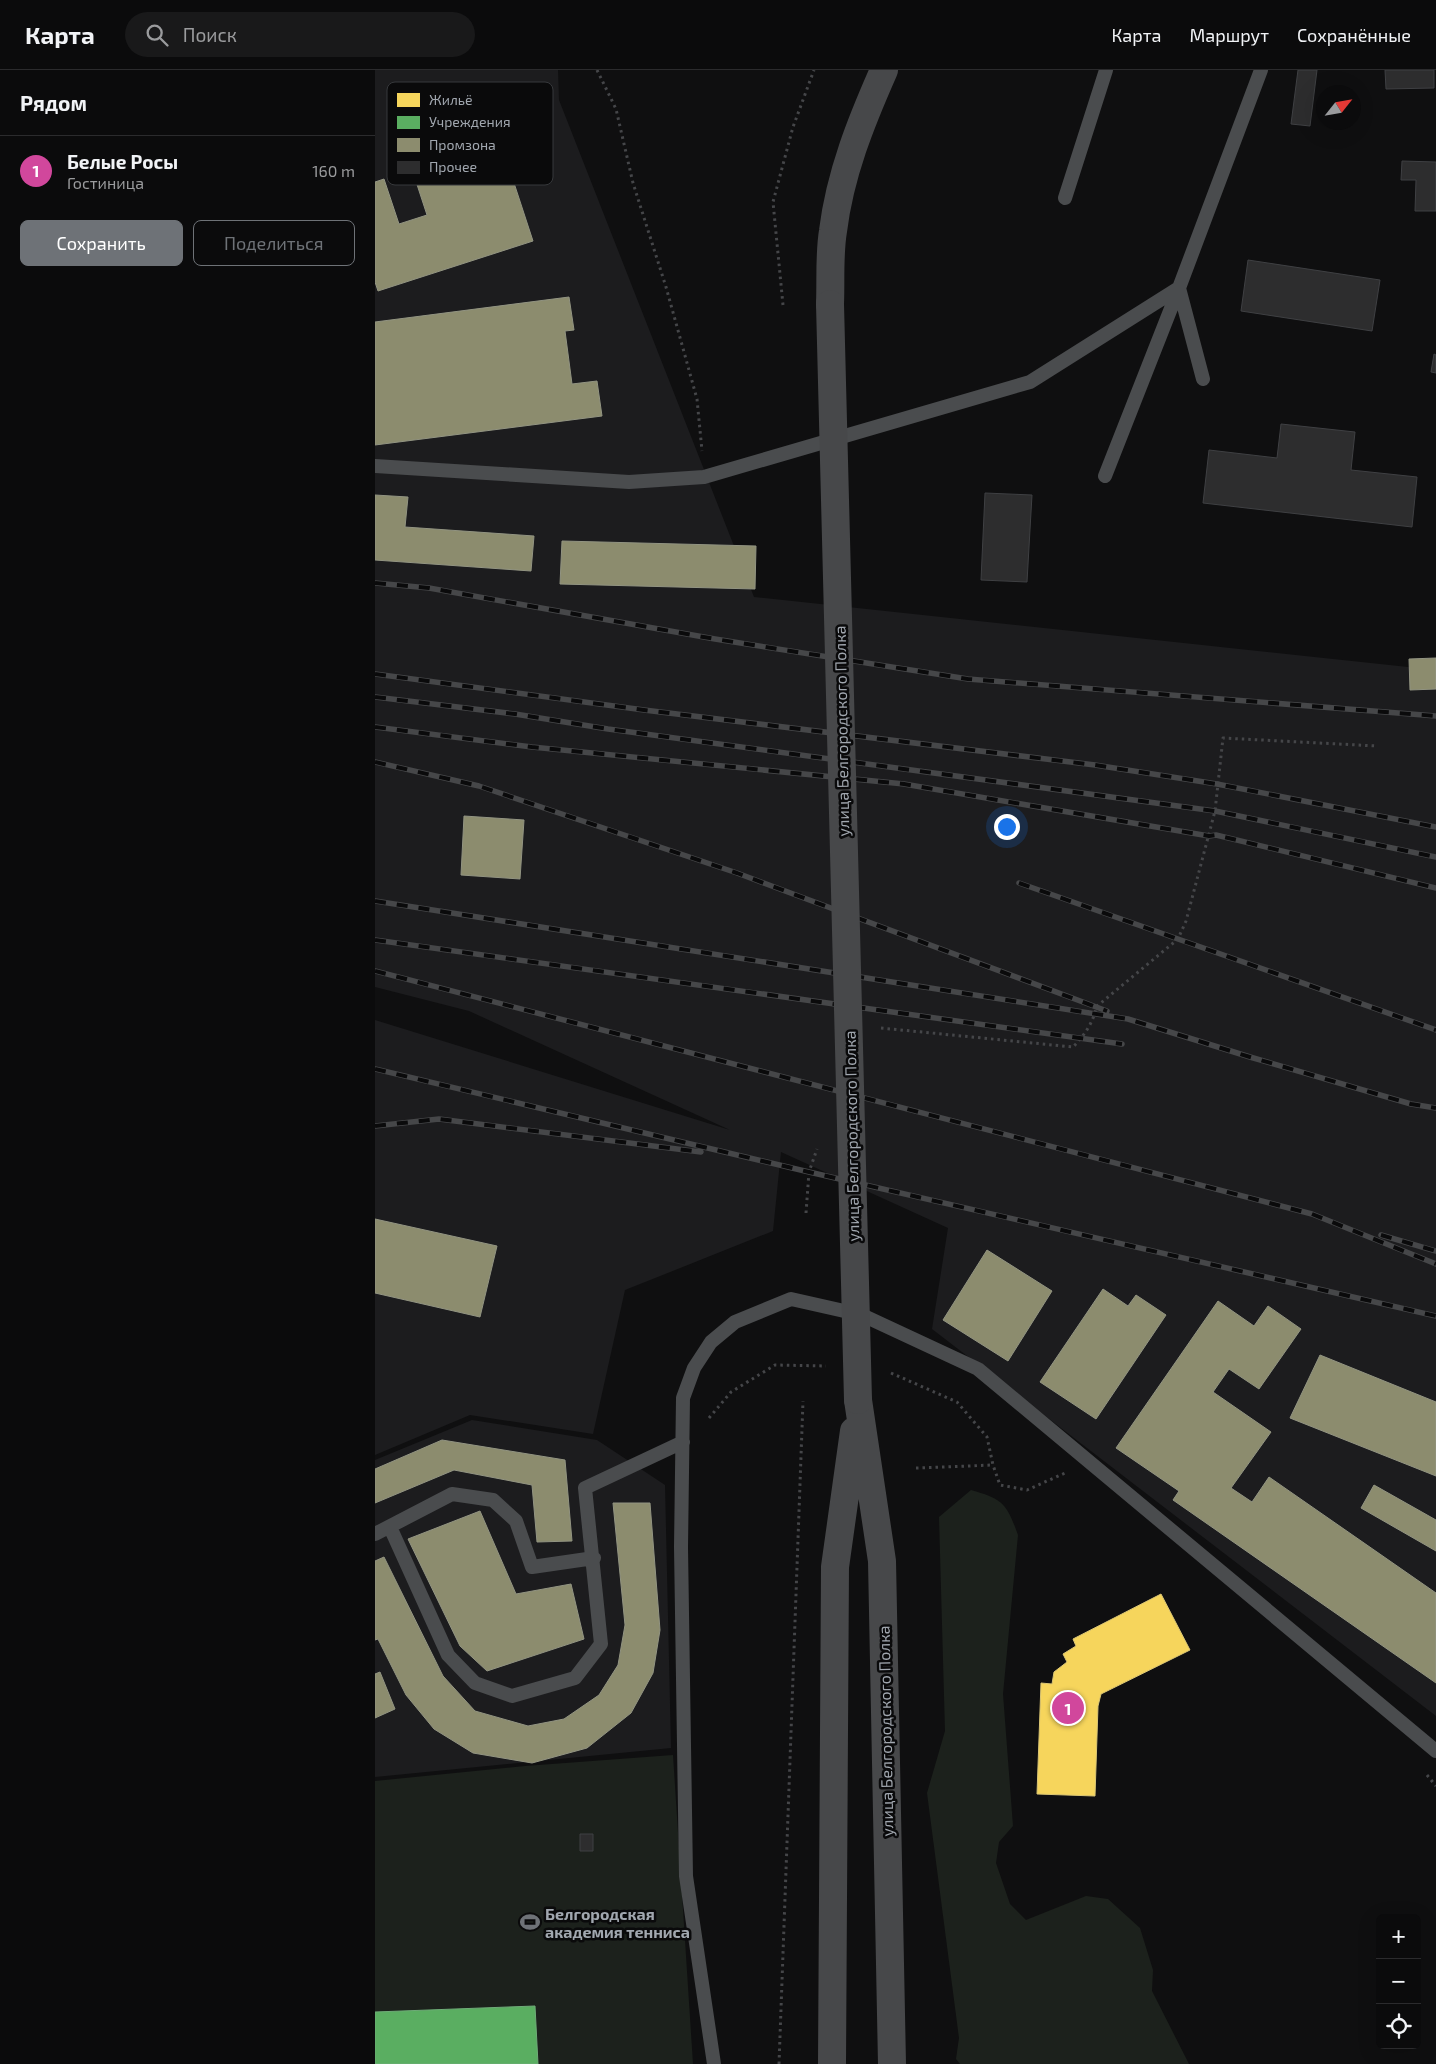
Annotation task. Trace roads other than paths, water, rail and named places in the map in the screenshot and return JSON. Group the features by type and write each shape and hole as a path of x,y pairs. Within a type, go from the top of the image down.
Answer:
{"main road":[{"name":"улица Белгородского Полка","path":"884,70 865,114 844,173 832,232 830,304 858,1400 882,1561 892,2064"},
{"name":"улица Белгородского Полка","path":"832,2064 835,1567 858,1400"}],"lane":[{"path":"1065,198 1106,70"},
{"path":"1105,476 1179,288 1261,70"},
{"path":"1179,288 1203,379"},
{"path":"375,466 629,482 704,477 1031,382 1179,288"},
{"path":"714,2064 686,1876 681,1548 683,1398 693,1368 711,1342 735,1322 791,1299 862,1315 978,1369 1436,1752"},
{"path":"389,1527 448,1655 475,1683 512,1696 575,1678 601,1644 594,1558 585,1488 683,1442"},
{"path":"375,1534 452,1494 493,1500 516,1521 532,1567 594,1558"}],"railway":[{"path":"375,583 429,588 715,639 968,679 1436,716"},
{"path":"375,674 644,710 1095,765 1217,784 1436,827"},
{"path":"375,697 515,714 608,729 1215,811 1436,857"},
{"path":"375,727 532,747 904,784 1209,836 1216,835 1436,888"},
{"path":"375,762 479,786 737,873 1107,1011"},
{"path":"1019,883 1436,1030"},
{"path":"375,901 1128,1019 1411,1104 1436,1108"},
{"path":"375,940 1122,1044"},
{"path":"375,971 1312,1214 1436,1264"},
{"path":"375,1069 809,1172 1436,1316"},
{"path":"375,1126 439,1119 701,1152"},
{"path":"1381,1235 1436,1251"}],"place":[{"name":"Белые Росы","path":"1068,1708"},
{"name":"Белгородская академия тенниса","path":"530,1922"}]}
